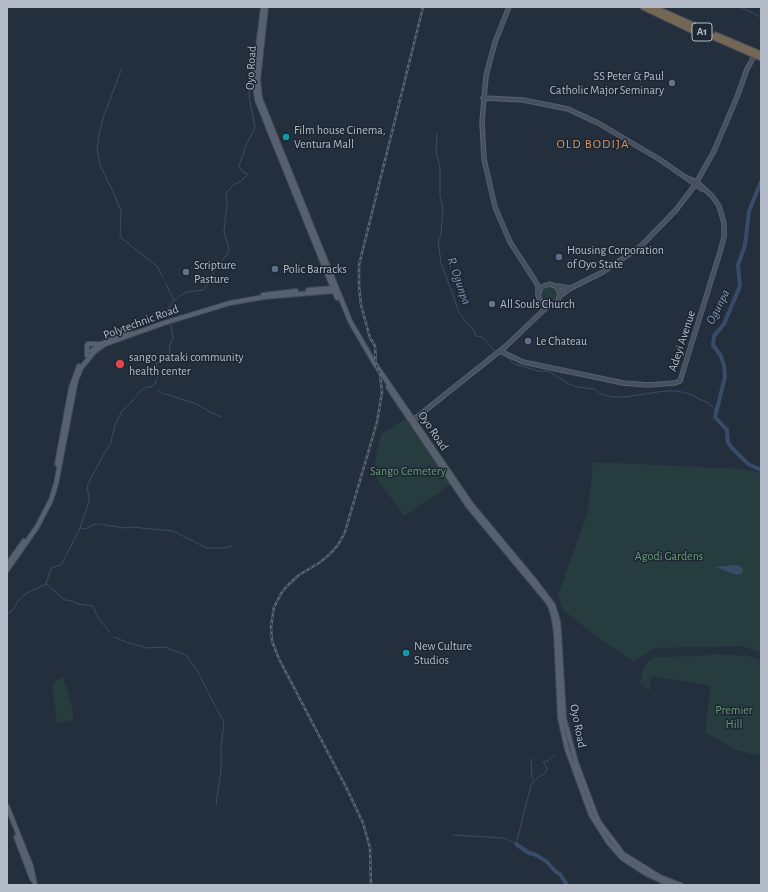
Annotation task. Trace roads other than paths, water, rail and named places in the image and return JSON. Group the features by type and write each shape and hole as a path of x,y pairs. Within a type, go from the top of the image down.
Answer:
{"highway":[{"name":"A1","path":"643,7 691,30 695,29 757,54"},
{"name":"A1","path":"652,7 757,54 761,58"}],"main road":[{"name":"Oyo Road","path":"263,7 254,80 255,92 260,108 335,290"},
{"name":"Oyo Road","path":"266,7 258,74 258,91 330,280 358,335 468,506 545,592 555,610 559,632 564,718 574,758 595,814 616,847 623,854 660,877 681,885"},
{"path":"509,7 500,29 486,76 482,122 484,159 495,207 510,242 538,286 538,297 541,307 539,315"},
{"path":"413,421 506,346 548,306 556,303 560,296 571,288 603,272 641,246 676,210 696,183 717,145 747,69 757,54"},
{"name":"Adeyi Avenue","path":"483,98 522,100 568,109 598,123 659,159 705,190 712,196 721,210 724,223 724,237 701,317 680,381 675,383 648,385 622,383 523,362 510,355 498,352"},
{"path":"534,279 542,284 571,288"},
{"path":"326,288 330,280"},
{"path":"546,284 540,289 538,297 541,303 548,306"},
{"path":"556,286 560,296"},
{"name":"Polytechnic Road","path":"7,565 47,505 54,483 78,376 85,362 101,344 115,337 244,300 326,288 335,290"},
{"name":"Polytechnic Road","path":"304,292 335,290"},
{"name":"Polytechnic Road","path":"7,570 37,527 50,504 56,484 73,380 79,367 87,356 105,344 160,324"},
{"path":"87,356 87,345 101,344"},
{"path":"506,346 510,355"},
{"name":"Oyo Road","path":"512,556 547,601 553,614 556,632 560,718 567,749 591,815 608,842 622,858 645,873 670,885"},
{"path":"7,806 24,854"},
{"path":"7,812 33,873 34,885"}],"water":[{"path":"737,565 743,569 742,573 737,575 715,567"}],"waterway":[{"path":"740,7 761,17"},
{"path":"168,316 167,310 174,300 186,292 203,290 208,284 214,271 228,253 229,249 224,231 227,204 226,193 232,186 241,181 248,174 243,172 239,166 246,145 255,128 249,96 251,79 249,76 252,70 253,56"},
{"path":"122,68 104,115 99,134 97,151 101,167 121,211 120,237 158,267 163,278"},
{"name":"R. Ogunpa","path":"437,133 436,152 440,167 440,196 443,209 441,234 438,240 441,263 459,312 473,329 476,336 482,337 496,352"},
{"name":"Ogunpa","path":"761,182 749,211 745,245 738,265 740,286 724,324 714,336 713,345 721,356 725,377 715,417 727,430 728,442 731,447 748,464 761,470"},
{"path":"165,282 173,299"},
{"path":"7,614 12,611 19,600 27,593 46,584 51,568 61,565 80,528 89,502 87,489 88,484 110,445 115,425 122,411 130,404 140,391 147,387 152,387 155,384 158,376 156,364 169,356 170,344 173,338 171,325"},
{"name":"R. Ogunpa","path":"499,353 507,357 514,364 539,371 548,371 569,384 577,387 595,389 601,394 613,397 625,397 664,391 677,391 690,394 709,403 716,411"},
{"path":"158,390 162,393 197,404 222,417"},
{"path":"81,528 86,529 97,524"},
{"path":"99,524 125,528 130,527 173,531 207,548 232,546"},
{"path":"46,584 65,600 93,606 96,614 109,632"},
{"path":"114,637 147,648 165,647 186,655 198,672 224,722 221,748 221,770 216,805"},
{"path":"453,835 504,838 516,844 531,785 546,771 547,768 543,762 548,761 554,755"},
{"path":"531,759 533,780"},
{"path":"516,844 529,853 534,854 546,861 555,871 560,874 567,885"}],"railway":[{"path":"371,885 370,848 363,823 346,787 279,659 272,641 271,627 274,607 282,592 299,575 319,563 330,554 338,545 345,532 377,422 382,392 380,375 376,364 375,346 370,338 361,305 359,265 423,7"}],"place":[{"name":"SS Peter & Paul Catholic Major Seminary","path":"672,83"},
{"name":"Film house Cinema, Ventura Mall","path":"286,137"},
{"name":"Housing Corporation of Oyo State","path":"559,257"},
{"name":"Polic Barracks","path":"275,269"},
{"name":"Scripture Pasture","path":"186,272"},
{"name":"All Souls Church","path":"492,304"},
{"name":"Le Chateau","path":"528,341"},
{"name":"sango pataki community health center","path":"120,364"},
{"name":"New Culture Studios","path":"406,653"}],"district":[{"name":"OLD BODIJA","path":"593,144"}],"park label":[{"name":"Sango Cemetery","path":"408,471"},
{"name":"Agodi Gardens","path":"669,556"},
{"name":"Premier Hill","path":"734,717"}]}
